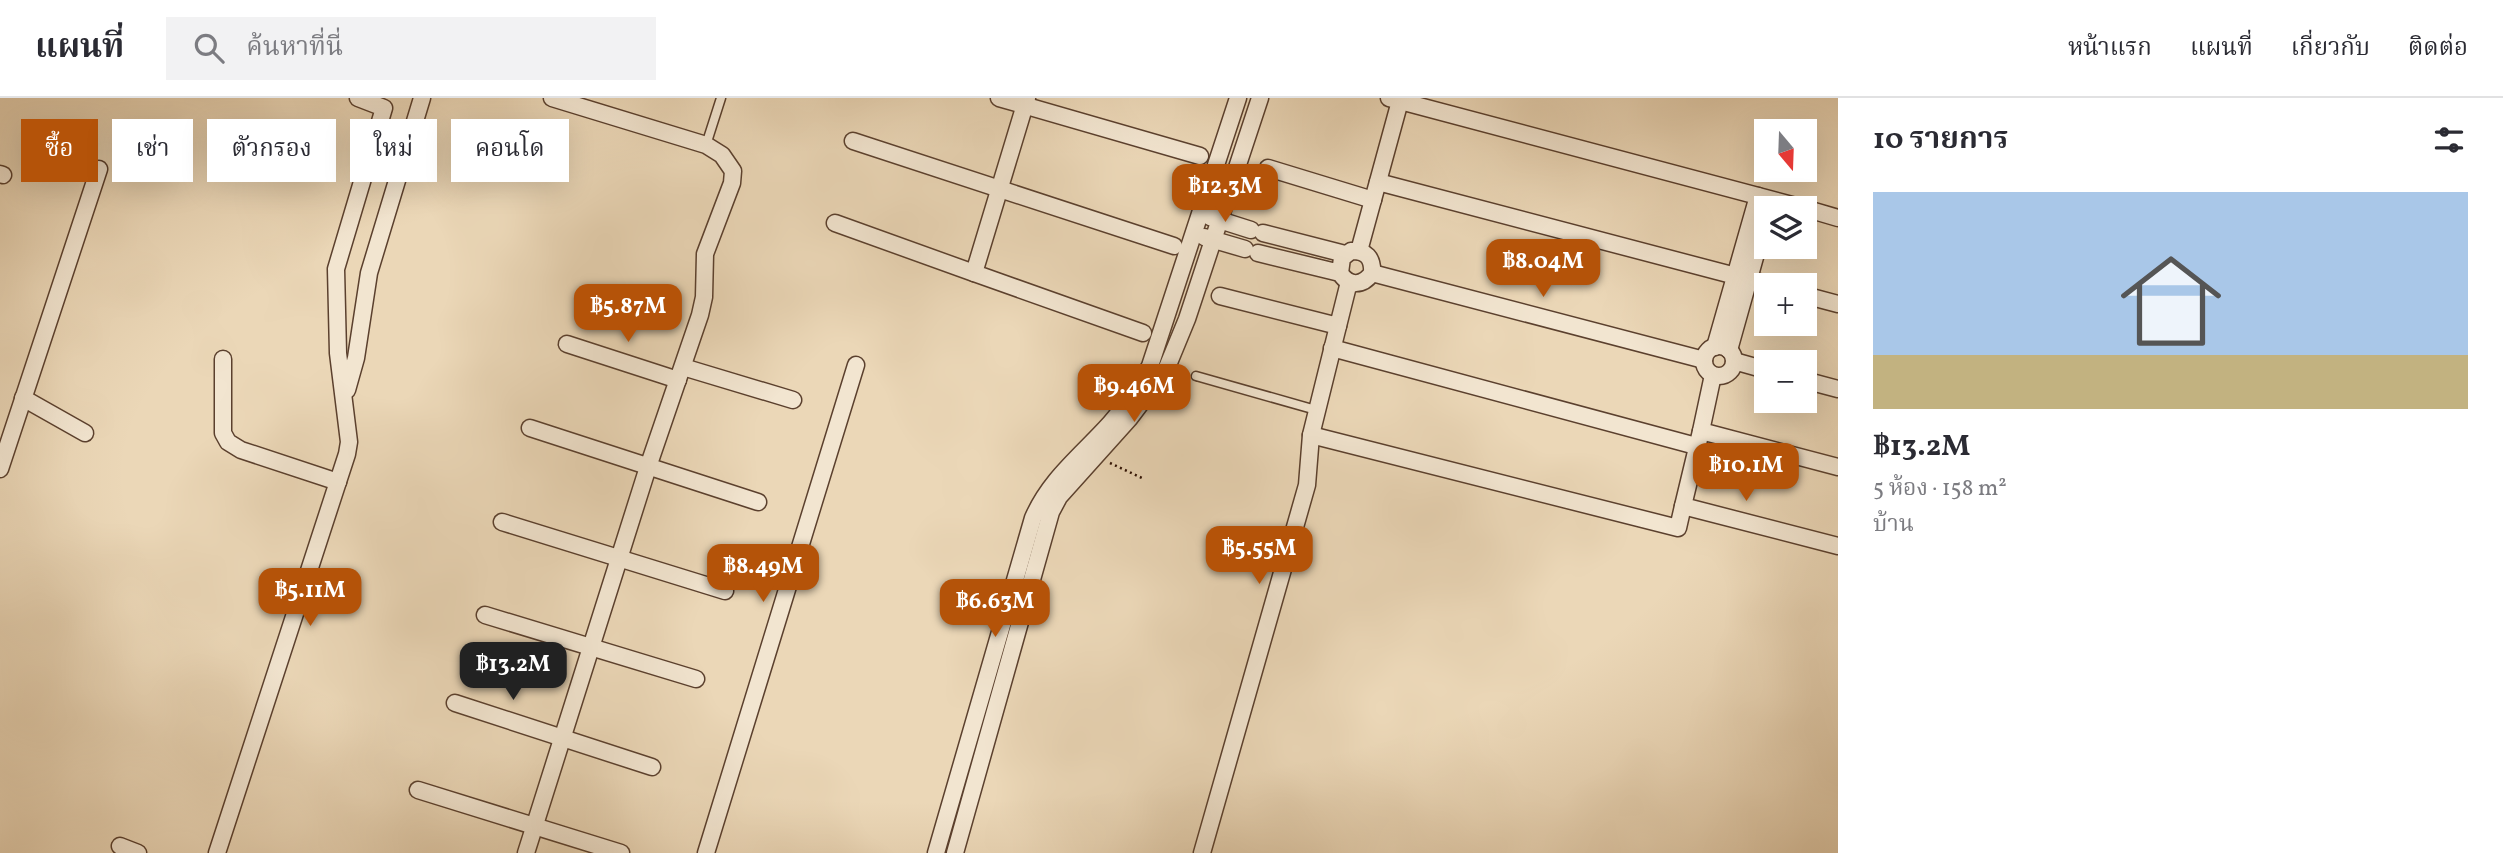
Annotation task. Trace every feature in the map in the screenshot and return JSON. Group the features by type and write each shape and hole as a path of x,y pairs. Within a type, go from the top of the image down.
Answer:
{"street":[{"path":"217,853 349,442 338,353 336,269 384,108 358,98"},
{"path":"345,396 356,358 369,274 422,98"},
{"path":"526,853 561,735 700,315 704,297 705,254 732,183 733,171 722,155 706,145 552,98"},
{"path":"999,98 1026,102 1200,156"},
{"path":"1137,400 1153,337 1194,234 1238,98"},
{"path":"955,853 1051,512 1059,497 1112,430 1166,370 1177,346 1261,98"},
{"path":"1202,853 1307,485 1311,435 1338,326 1345,278 1340,263 1352,253 1373,200 1395,99 1754,198"},
{"path":"974,273 1026,102"},
{"path":"853,141 1174,246"},
{"path":"1268,167 1373,200"},
{"path":"0,469 99,169"},
{"path":"1378,182 1754,281"},
{"path":"1817,212 1838,218"},
{"path":"1194,234 1363,283 1372,273 1370,258 1257,231 1201,214"},
{"path":"835,223 1177,346"},
{"path":"1754,238 1741,278 1726,353 1727,374 1713,375 1708,372 1704,360 1707,352 1726,353 1754,365"},
{"path":"1741,278 1754,247"},
{"path":"1372,273 1704,360"},
{"path":"1220,296 1338,326"},
{"path":"1817,298 1838,304"},
{"path":"567,344 793,400"},
{"path":"1332,348 1698,438 1838,467"},
{"path":"223,359 223,433 228,442 241,450 338,482"},
{"path":"706,853 856,365"},
{"path":"1311,435 1678,528 1713,375"},
{"path":"1817,383 1838,389"},
{"path":"23,398 85,433"},
{"path":"530,428 758,502"},
{"path":"936,853 1033,518 1053,482 1112,430"},
{"path":"1683,506 1838,547"},
{"path":"502,522 725,591"},
{"path":"485,615 696,679"},
{"path":"455,703 561,735 652,767"},
{"path":"418,790 621,853"},
{"path":"120,846 138,853"}],"lane":[{"path":"706,145 721,98"},
{"path":"1196,376 1316,410"}],"path":[{"path":"1094,456 1142,478"}]}
